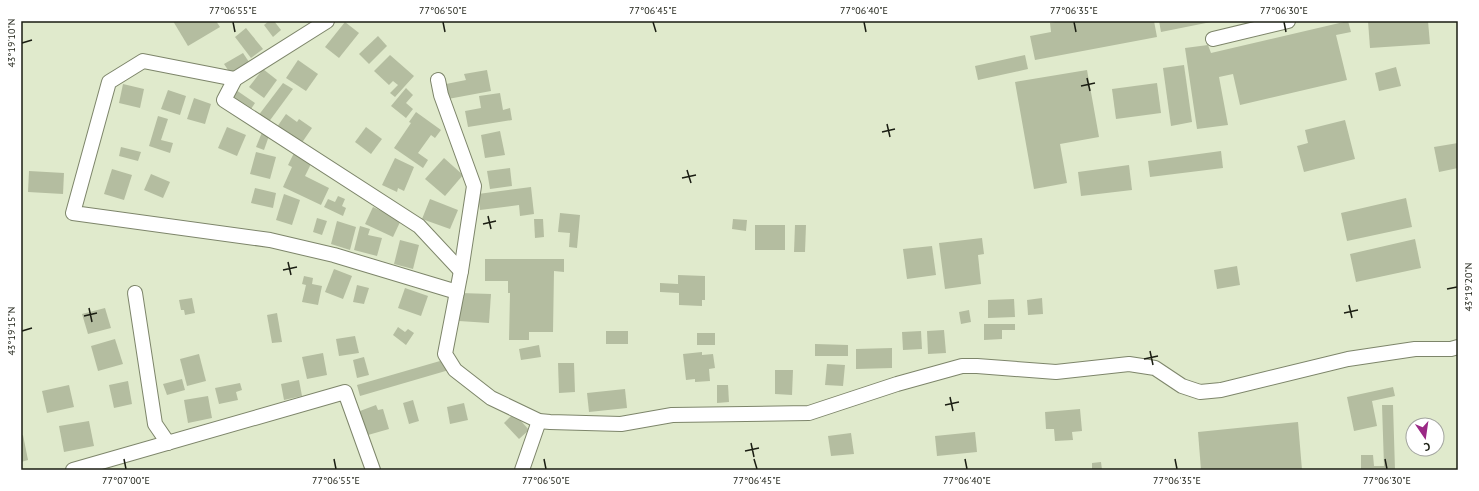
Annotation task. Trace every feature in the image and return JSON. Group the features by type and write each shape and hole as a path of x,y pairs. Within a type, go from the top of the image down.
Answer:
{"street":[{"path":"327,21 234,79 224,100 419,226 461,271"},
{"path":"1213,39 1288,21"},
{"path":"234,79 144,61 109,82 73,213 270,240 334,255 457,292"},
{"path":"438,80 441,95 474,186 446,354 455,370 491,398 539,421 621,424 672,415 809,413 897,384 962,366 1056,372 1129,364 1155,368 1182,386 1200,392 1221,390 1348,359 1415,349 1458,348"},
{"path":"135,293 155,424 168,443"},
{"path":"73,470 345,392 373,470"},
{"path":"522,470 539,421"}],"building":[{"path":"173,21 216,21 220,27 188,46"},
{"path":"269,21 274,21 281,30 273,37 264,25"},
{"path":"1061,21 1154,21 1157,37 1035,60 1030,36 1051,32 1050,23"},
{"path":"1159,21 1211,21 1211,22 1161,32"},
{"path":"1348,21 1351,32 1336,35 1347,80 1240,105 1233,74 1219,77 1228,125 1197,129 1185,48 1208,45 1211,53"},
{"path":"1368,21 1428,21 1430,44 1370,48"},
{"path":"345,22 359,33 339,58 325,47"},
{"path":"246,28 263,49 251,58 235,37"},
{"path":"378,36 387,46 369,64 359,54"},
{"path":"243,53 249,62 230,73 224,64"},
{"path":"390,55 414,76 395,97 390,93 398,85 393,81 389,85 374,71"},
{"path":"1025,55 1028,69 978,80 975,66"},
{"path":"298,60 318,74 306,91 286,78"},
{"path":"1184,65 1192,122 1171,126 1163,68"},
{"path":"1396,67 1401,86 1379,91 1375,73"},
{"path":"263,69 277,80 264,98 249,87"},
{"path":"487,70 491,91 448,99 446,84 466,80 464,74"},
{"path":"1087,70 1099,137 1060,144 1067,183 1034,189 1015,82"},
{"path":"283,83 293,89 268,123 258,116"},
{"path":"1157,83 1161,113 1116,119 1112,89"},
{"path":"123,84 144,89 140,108 119,103"},
{"path":"406,88 413,95 406,103 413,109 406,118 391,106"},
{"path":"168,90 186,96 180,115 161,109"},
{"path":"236,90 255,103 249,112 229,99"},
{"path":"500,93 503,110 510,108 512,120 468,127 465,111 481,108 479,96"},
{"path":"194,98 211,104 205,124 187,119"},
{"path":"416,112 441,130 435,138 431,135 418,153 428,160 423,168 394,148 411,123 409,122"},
{"path":"286,114 297,122 299,119 312,128 301,144 277,127"},
{"path":"158,116 168,119 161,140 173,143 170,153 149,146"},
{"path":"1345,120 1355,159 1304,172 1297,146 1308,143 1305,130"},
{"path":"227,127 246,135 237,156 218,148"},
{"path":"366,127 382,139 371,154 355,142"},
{"path":"263,130 270,133 264,150 256,147"},
{"path":"500,131 505,155 485,158 481,135"},
{"path":"1458,143 1458,168 1439,172 1434,147"},
{"path":"121,147 141,152 138,161 119,156"},
{"path":"295,151 313,160 305,176 329,188 321,205 283,187 292,167 288,165"},
{"path":"1221,151 1223,168 1150,177 1148,161"},
{"path":"256,152 276,157 270,179 250,174"},
{"path":"395,158 414,167 404,191 398,188 397,192 382,185"},
{"path":"444,158 463,175 445,196 425,179"},
{"path":"1129,165 1132,190 1081,196 1078,172"},
{"path":"510,168 512,186 490,189 487,171"},
{"path":"112,169 132,175 124,200 104,194"},
{"path":"29,171 64,173 63,194 28,192"},
{"path":"151,174 170,182 163,198 144,190"},
{"path":"531,187 534,214 520,216 519,205 480,210 478,194"},
{"path":"255,188 276,193 273,208 251,203"},
{"path":"284,194 300,200 292,225 276,220"},
{"path":"338,196 345,199 342,206 346,208 343,216 324,207 328,199 335,202"},
{"path":"1406,198 1412,227 1347,241 1341,213"},
{"path":"430,199 458,210 450,229 422,219"},
{"path":"373,207 401,220 393,237 365,224"},
{"path":"560,213 580,215 577,248 569,247 570,233 558,232"},
{"path":"317,218 327,221 322,235 313,232"},
{"path":"534,219 543,219 544,237 535,238"},
{"path":"733,219 747,220 746,231 732,229"},
{"path":"337,221 356,227 350,250 331,244"},
{"path":"755,225 785,225 785,250 755,250"},
{"path":"795,225 806,225 805,252 794,252"},
{"path":"360,226 370,229 368,235 382,238 377,256 354,250"},
{"path":"982,238 984,254 978,255 981,284 945,289 939,243"},
{"path":"1415,239 1421,268 1356,282 1350,254"},
{"path":"400,240 419,245 413,269 394,264"},
{"path":"932,246 936,275 907,279 903,249"},
{"path":"485,259 564,259 564,272 554,271 553,332 529,332 529,340 509,340 510,293 508,293 508,281 485,281"},
{"path":"1237,266 1240,285 1217,289 1214,270"},
{"path":"334,269 352,276 343,299 325,292"},
{"path":"678,275 705,276 705,300 702,300 702,306 679,305 679,293 660,292 660,283 678,284"},
{"path":"304,276 313,278 312,284 322,286 318,305 302,302 306,285 302,284"},
{"path":"357,285 369,288 364,304 353,302"},
{"path":"405,288 428,296 421,316 398,308"},
{"path":"460,293 491,294 489,323 459,321"},
{"path":"192,298 195,313 185,315 184,310 181,310 179,300"},
{"path":"1042,298 1043,314 1028,315 1027,300"},
{"path":"1014,299 1015,317 988,318 988,300"},
{"path":"105,308 111,328 88,334 82,314"},
{"path":"969,310 971,322 961,324 959,312"},
{"path":"277,313 282,342 272,343 267,315"},
{"path":"984,324 1015,324 1015,330 1002,330 1002,339 984,340"},
{"path":"398,327 405,332 408,329 414,333 406,345 393,335"},
{"path":"944,330 946,353 928,354 927,331"},
{"path":"606,331 628,331 628,344 606,344"},
{"path":"921,331 922,349 903,350 902,332"},
{"path":"697,333 715,333 715,345 697,345"},
{"path":"355,336 359,353 339,356 336,339"},
{"path":"115,339 123,364 98,371 91,346"},
{"path":"815,344 848,345 848,356 815,356"},
{"path":"539,345 541,357 521,360 519,349"},
{"path":"892,348 892,368 856,369 856,349"},
{"path":"702,352 702,355 713,354 715,368 709,369 710,381 695,382 695,379 686,380 683,354"},
{"path":"323,353 327,375 307,379 302,357"},
{"path":"199,354 206,381 187,386 180,359"},
{"path":"364,357 369,375 357,378 353,360"},
{"path":"440,361 449,370 360,396 357,385"},
{"path":"558,363 574,363 575,392 559,393"},
{"path":"827,364 845,365 843,386 825,385"},
{"path":"775,370 793,370 792,395 775,394"},
{"path":"182,379 185,390 167,395 163,384"},
{"path":"299,380 302,396 284,400 281,384"},
{"path":"128,381 132,404 114,408 109,385"},
{"path":"240,383 242,390 236,392 238,400 219,404 215,388"},
{"path":"69,385 74,407 47,413 42,391"},
{"path":"717,385 728,385 729,402 717,403"},
{"path":"1393,387 1395,396 1372,401 1377,426 1354,431 1347,397"},
{"path":"625,389 627,408 589,412 587,393"},
{"path":"208,396 212,418 188,423 184,400"},
{"path":"413,400 419,421 409,424 403,403"},
{"path":"464,403 468,420 450,424 447,407"},
{"path":"376,405 378,410 383,409 389,429 368,435 360,411"},
{"path":"1382,405 1393,405 1395,470 1361,470 1361,455 1373,455 1374,466 1384,466"},
{"path":"1080,409 1082,431 1072,432 1073,440 1055,441 1054,429 1046,429 1045,412"},
{"path":"514,413 529,430 519,439 504,423"},
{"path":"89,421 94,446 64,452 59,426"},
{"path":"1298,422 1302,470 1201,470 1198,432"},
{"path":"975,432 977,452 937,456 935,436"},
{"path":"851,433 854,454 831,456 828,436"},
{"path":"23,435 28,460 21,462 21,436"},
{"path":"1101,462 1102,470 1092,470 1092,463"}]}
